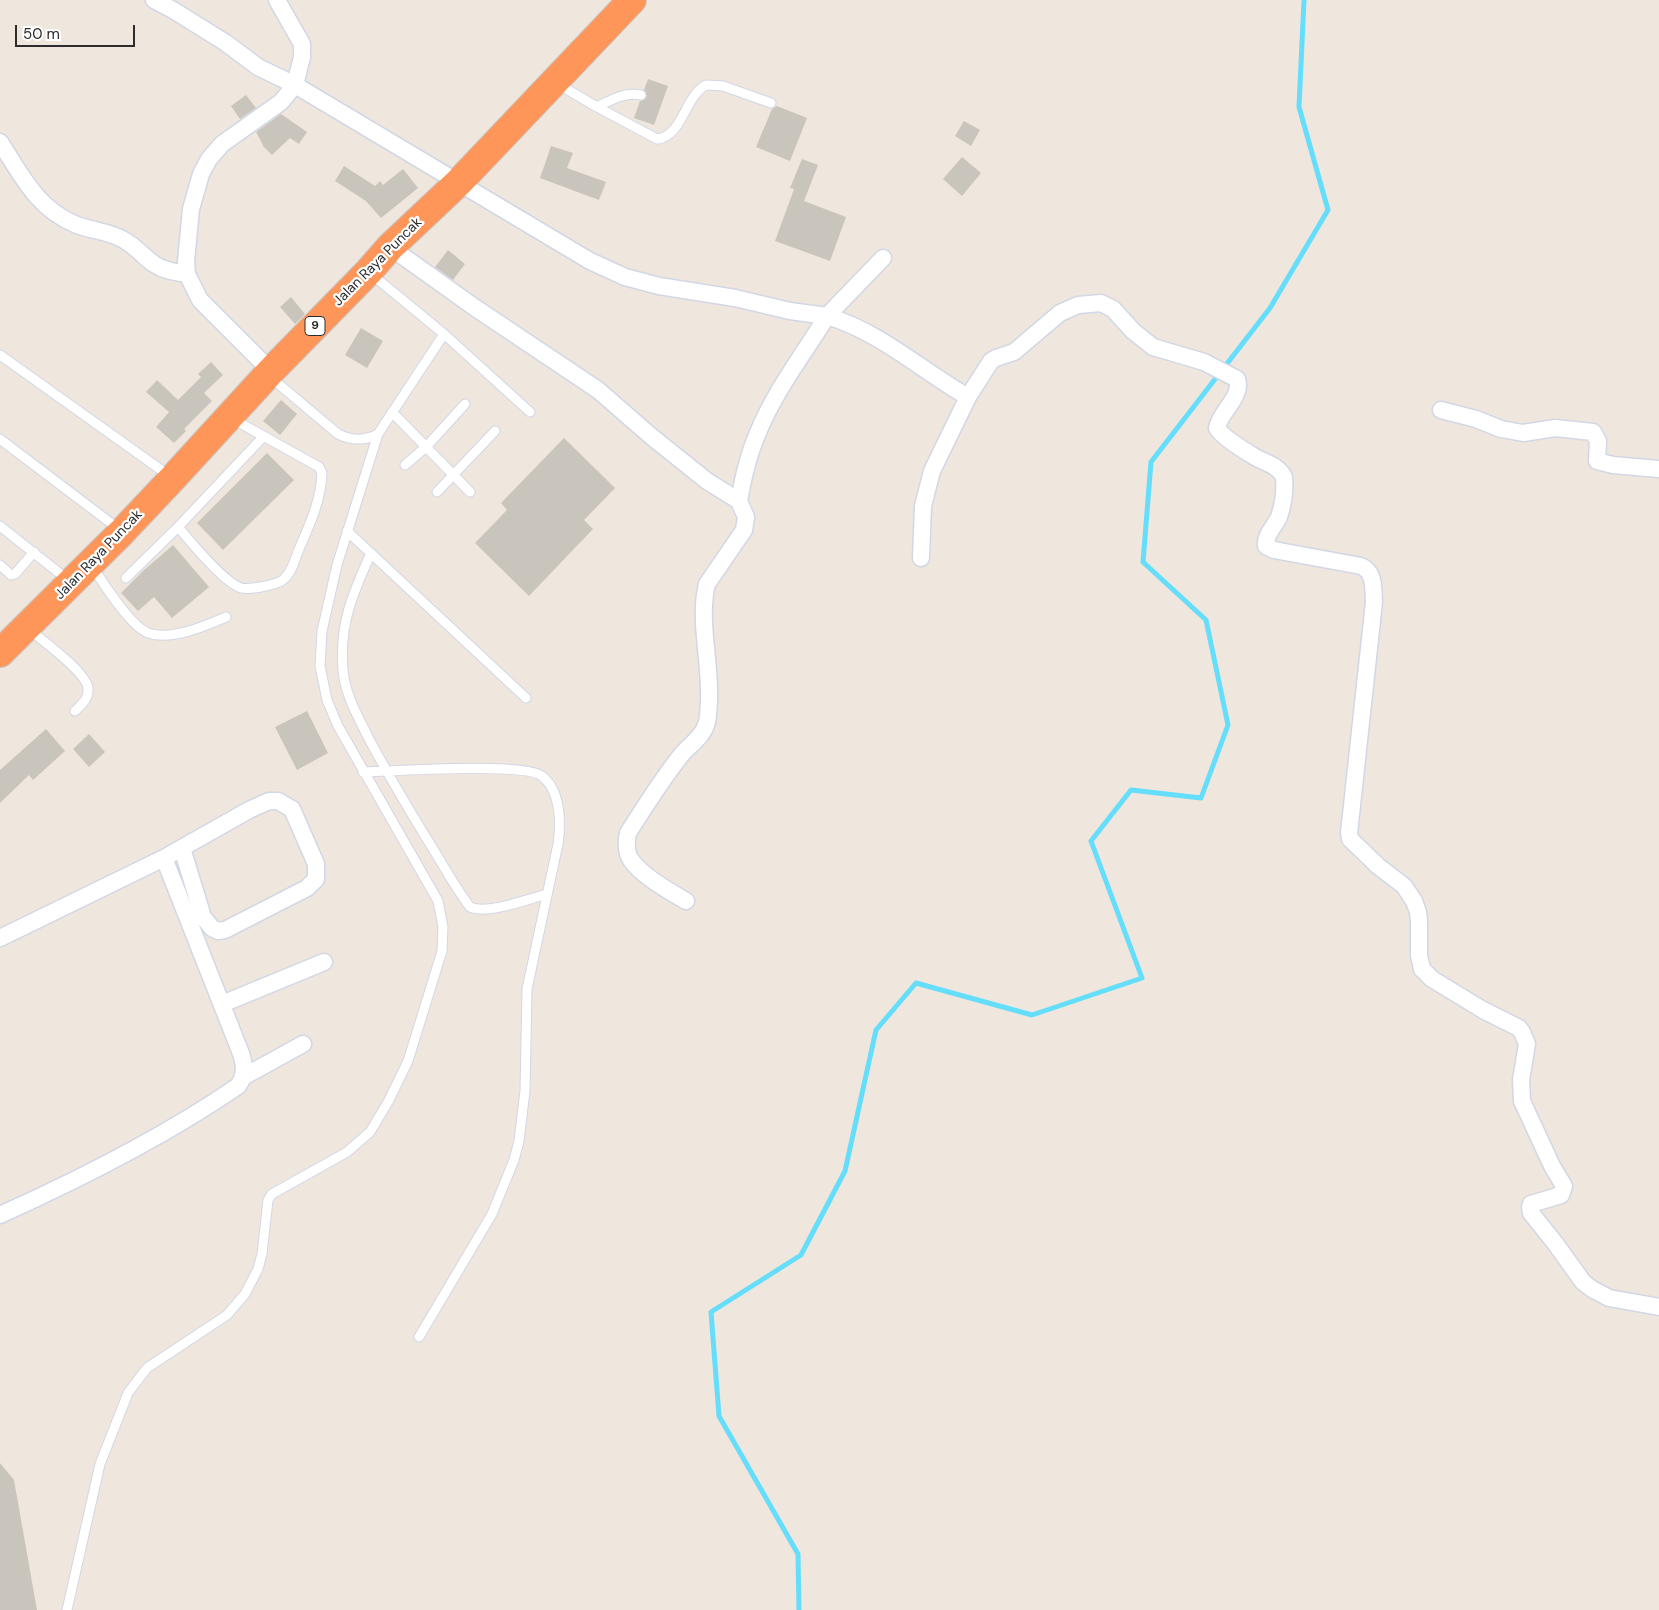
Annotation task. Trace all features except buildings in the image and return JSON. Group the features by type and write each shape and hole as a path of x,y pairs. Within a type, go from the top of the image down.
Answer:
{"highway":[{"name":"Jalan Raya Puncak","path":"0,653 122,532 269,373 390,247 459,182 632,0"}],"street":[{"path":"154,0 174,10 226,43 258,67 295,85 590,261 625,277 659,286 735,298 790,311 827,316 853,325 887,344 968,397"},
{"path":"269,373 200,300 187,274 186,261 191,209 201,174 210,159 222,144 281,102 295,85 302,57 302,44 278,0"},
{"path":"0,142 30,189 42,203 55,213 78,225 105,231 124,240 160,267 187,274"},
{"path":"390,247 474,308 598,390 707,481 739,501 745,514 746,525 707,584 705,592 709,692 704,731 683,754 656,791 626,838 631,860 642,871 686,901"},
{"path":"739,501 745,470 760,428 776,397 827,316 883,258"},
{"path":"921,558 923,506 932,471 968,397 991,361 1014,352 1060,313 1087,303 1107,305 1113,309 1132,332 1157,349 1204,362 1237,379 1236,393 1219,421 1217,428 1221,433 1276,468 1284,477 1282,505 1278,519 1266,540 1266,546 1274,550 1361,566 1368,571 1372,580 1374,602 1350,839 1378,866 1404,886 1414,901 1419,921 1419,955 1422,969 1432,979 1466,1000 1519,1028 1525,1038 1527,1044 1521,1080 1522,1101 1552,1166 1564,1186 1561,1195 1531,1204 1530,1213 1584,1282 1592,1289 1609,1298 1659,1307"},
{"path":"1441,410 1476,419 1501,429 1523,433 1555,428 1592,432 1598,441 1597,461 1613,465 1659,469"},
{"path":"0,938 164,858 249,810 269,801 281,801 292,808 316,864 316,879 307,888 225,930 218,931 212,928 203,917 182,848"},
{"path":"0,1215 70,1182 143,1144 228,1093 238,1086 243,1077 243,1059 164,858"},
{"path":"222,1004 324,962"},
{"path":"243,1077 303,1044"}],"lane":[{"path":"554,82 657,138 663,138 672,132 695,94 706,85 723,86 771,103"},
{"path":"597,107 622,95 641,95"},
{"path":"369,271 444,334 530,412"},
{"path":"67,1610 100,1464 128,1393 147,1368 227,1315 245,1294 258,1269 262,1254 268,1200 272,1194 347,1152 370,1132 388,1102 408,1061 442,952 443,926 438,901 338,726 327,700 320,666 322,631 336,565 378,434 444,334"},
{"path":"0,355 173,478"},
{"path":"269,373 338,434 346,438 360,440 369,439 378,434"},
{"path":"405,465 426,447 465,404"},
{"path":"392,412 470,492"},
{"path":"178,527 222,574 238,587 246,589 280,583 286,578 293,566 314,515 322,473 319,467 228,417"},
{"path":"437,492 495,431"},
{"path":"126,578 178,527 264,436"},
{"path":"0,439 122,532"},
{"path":"0,526 34,552 81,573 106,589 130,619 147,633 157,635 197,629 226,617"},
{"path":"347,531 526,698"},
{"path":"0,565 11,575 15,574 34,552"},
{"path":"370,553 351,598 344,635 344,682 353,708 386,771 470,906 478,909 494,908 547,894"},
{"path":"27,627 79,672 86,682 88,694 86,700 75,711"},
{"path":"363,772 484,769 526,770 542,776 551,787 555,798 560,831 527,989 525,1091 519,1141 514,1160 492,1214 419,1337"}],"waterway":[{"path":"799,1610 798,1554 719,1416 711,1312 801,1255 845,1171 876,1030 916,983 1032,1015 1142,978 1091,841 1131,790 1201,798 1228,725 1206,620 1143,562 1151,462 1270,308 1328,210 1299,107 1304,0"}]}
